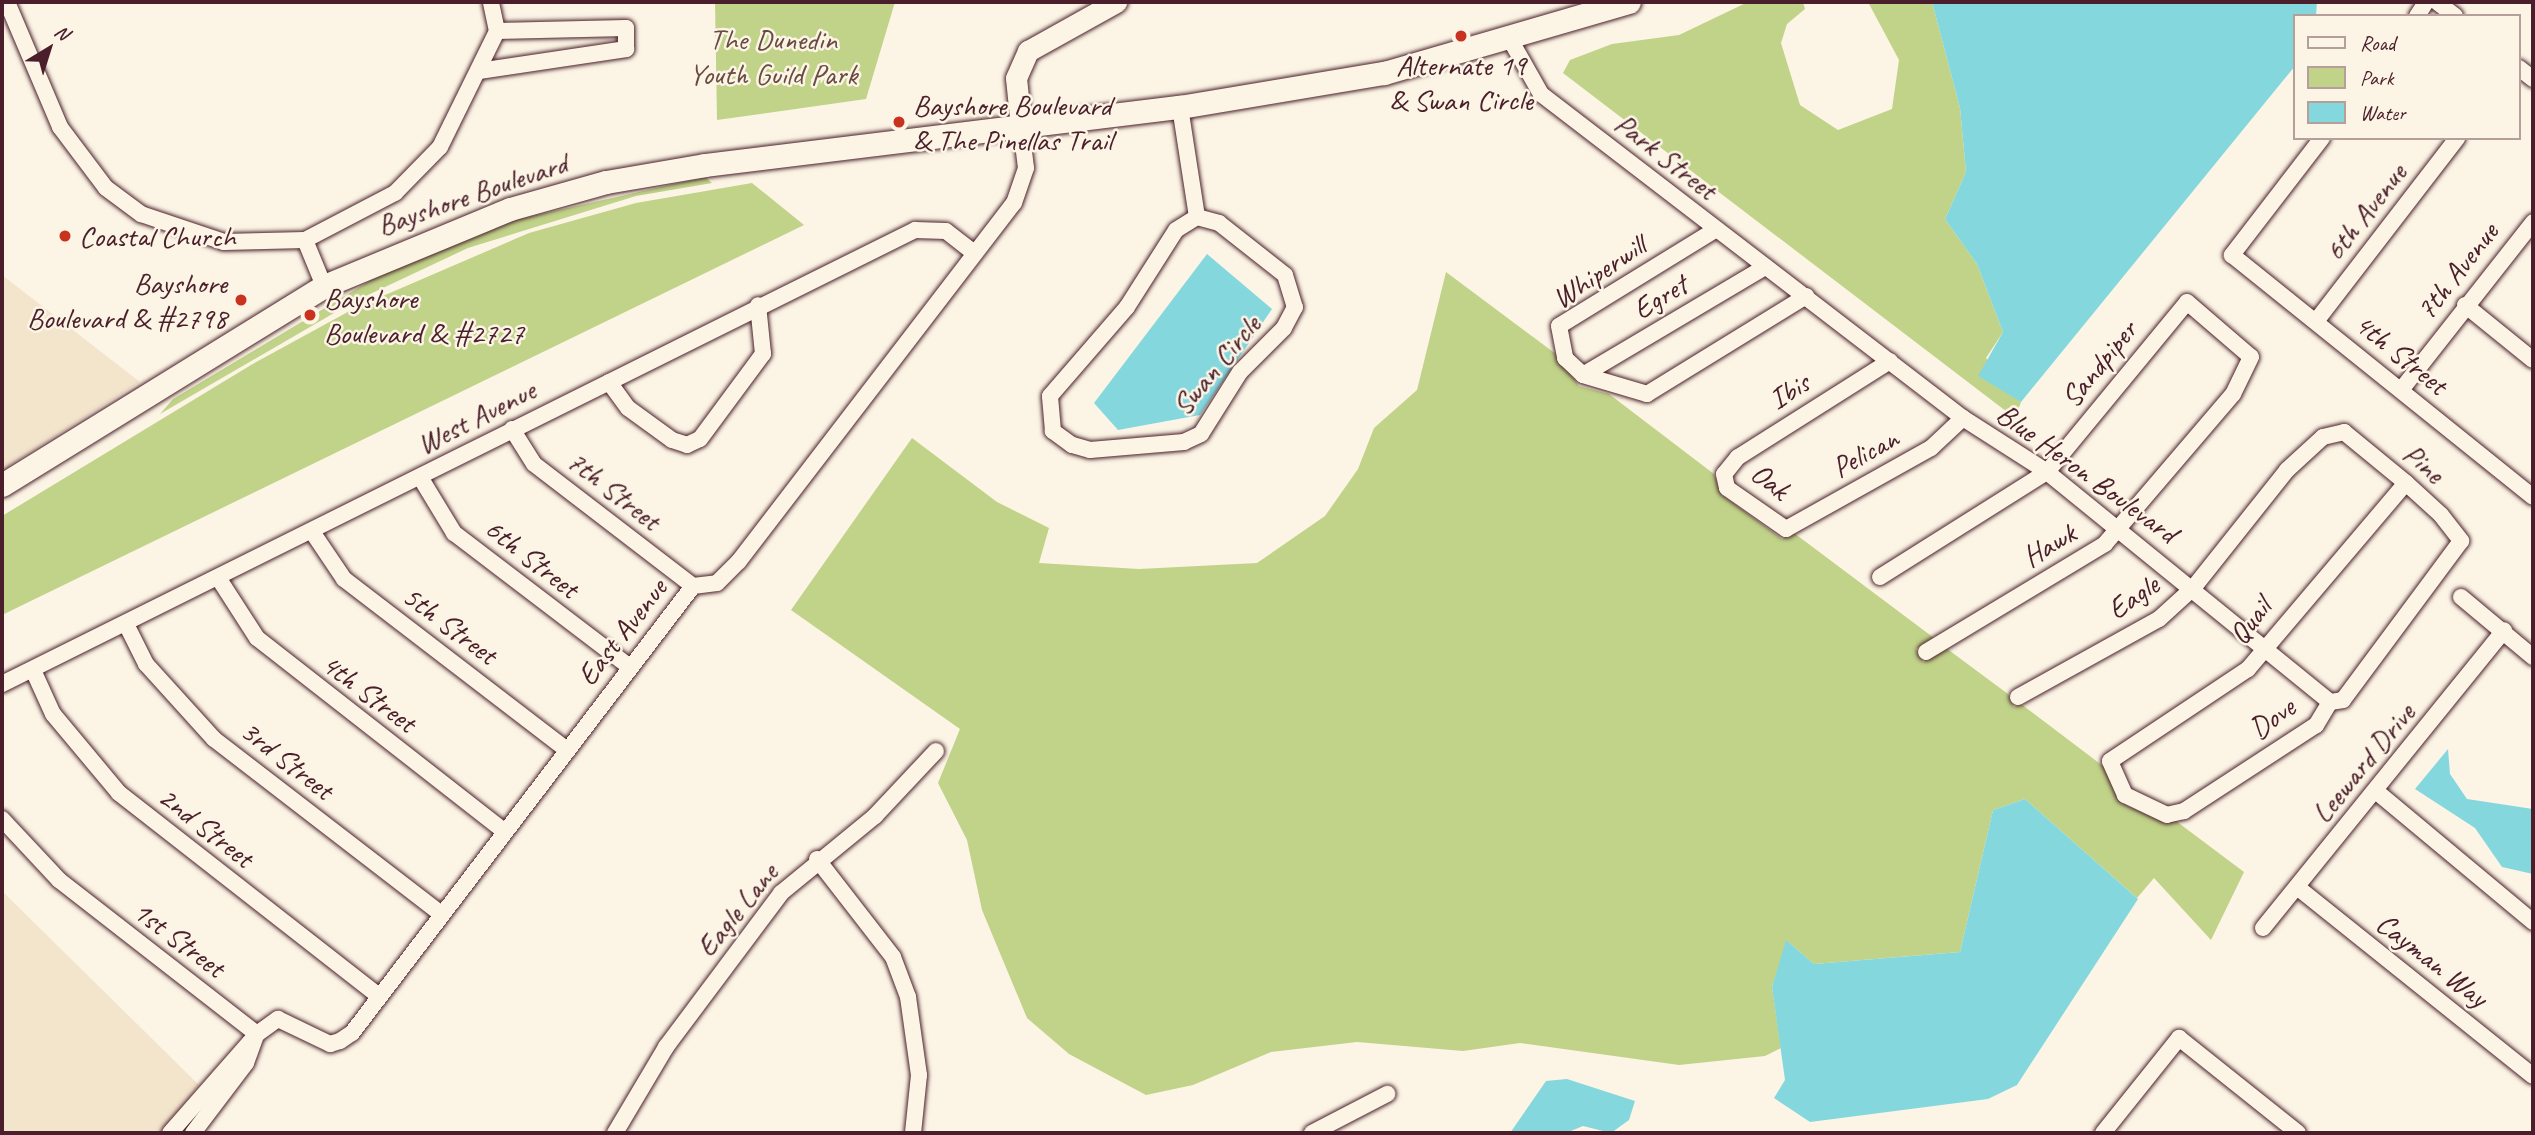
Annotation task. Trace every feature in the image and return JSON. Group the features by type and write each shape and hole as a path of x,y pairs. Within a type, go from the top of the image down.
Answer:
{"main road":[{"name":"Bayshore Boulevard","path":"2,485 324,286 449,229 606,182 1180,107 1384,73 1511,41 1629,2"}],"street":[{"path":"7,2 60,127 106,188 141,214 224,242 305,240 395,193 440,147 479,71 497,31 491,2"},
{"path":"1021,127 1016,78 1028,51 1116,2"},
{"path":"2437,2 2452,14"},
{"path":"479,71 626,49 626,28 497,31"},
{"name":"Park Street","path":"1511,41 1541,94 1715,230 1806,296"},
{"path":"1180,107 1197,217"},
{"name":"East Avenue","path":"257,1034 278,1019 330,1044 340,1041 379,996 692,586 717,583 739,561 975,253 1022,186 1021,127"},
{"name":"4th Street","path":"2320,140 2232,255 2317,320 2533,497"},
{"name":"6th Avenue","path":"2317,320 2455,140"},
{"name":"Swan Circle","path":"1197,217 1219,223 1285,275 1295,307 1284,328 1240,372 1201,434 1184,442 1090,450 1072,445 1053,431 1050,396 1127,307 1176,230 1197,217"},
{"name":"7th Avenue","path":"2401,390 2465,305 2533,223"},
{"name":"West Avenue","path":"2,684 313,533 758,305 930,226 975,253"},
{"name":"Whiperwill","path":"1583,375 1564,358 1559,326 1715,230"},
{"path":"305,240 324,286"},
{"name":"Egret","path":"1583,375 1765,267"},
{"path":"1583,375 1647,394 1806,296"},
{"name":"Blue Heron Boulevard","path":"1806,296 1963,418 2047,472 2194,587 2260,648 2330,702"},
{"name":"Hawk","path":"1926,652 2120,529 2233,394 2251,357 2187,302"},
{"name":"Sandpiper","path":"1880,576 2047,472 2187,302"},
{"path":"609,382 628,408 672,440 687,445 700,439 763,354 758,305"},
{"path":"2465,305 2533,360"},
{"name":"Ibis","path":"1724,474 1738,457 1889,361"},
{"name":"Pelican","path":"1786,528 1931,448 1963,418"},
{"name":"7th Street","path":"512,429 534,464 692,586"},
{"name":"Pine","path":"2344,432 2406,483 2461,541"},
{"name":"Eagle","path":"2018,697 2159,620 2194,587 2287,470 2323,436 2344,432"},
{"name":"Oak","path":"1724,474 1727,488 1786,528"},
{"name":"6th Street","path":"420,477 454,533 630,667"},
{"name":"Quail","path":"2110,761 2248,668 2260,648 2406,483"},
{"name":"5th Street","path":"313,533 344,579 567,750"},
{"name":"Dove","path":"2110,761 2125,795 2167,815 2184,811 2316,725 2330,702 2343,699 2359,684 2461,541"},
{"name":"4th Street","path":"219,579 257,638 505,832"},
{"path":"2461,597 2533,657"},
{"name":"3rd Street","path":"126,624 146,664 214,739 441,914"},
{"name":"Leeward Drive","path":"2263,928 2377,792 2504,631"},
{"name":"2nd Street","path":"33,670 53,714 119,793 379,996"},
{"name":"Eagle Lane","path":"615,1133 666,1047 781,894 817,859 875,816 936,751"},
{"path":"2377,792 2533,922"},
{"name":"1st Street","path":"2,819 59,880 257,1034"},
{"path":"817,859 893,957 908,997 919,1075 912,1133"},
{"name":"Cayman Way","path":"2297,887 2533,1076"},
{"path":"170,1133 257,1034"},
{"path":"193,1133 246,1063 257,1034"},
{"path":"2103,1133 2179,1038 2298,1133"},
{"path":"1312,1133 1387,1094"}],"shaded area":[{"path":"2,275 140,382 2,470"},
{"path":"2,891 199,1085 161,1133 2,1133"}],"green space":[{"name":"The Dunedin Youth Guild Park","path":"715,2 895,2 866,99 717,120"},
{"path":"1748,2 1803,2 1805,9 1787,24 1781,43 1800,105 1838,130 1892,109 1899,60 1868,2 1932,2 1960,108 1966,172 1945,219 1977,264 2003,332 1986,358 2021,402 2015,418 1563,73 1570,60 1612,44 1679,35"},
{"path":"705,177 712,183 636,196 468,248 353,302 160,414 173,399 373,279 466,231"},
{"path":"752,183 804,225 2,615 2,516 251,365 355,308 529,233 636,203"},
{"path":"1446,272 1556,354 1579,386 1609,394 1714,474 1722,495 1782,539 1794,533 1934,638 1916,649 1923,662 1946,648 2008,694 2014,707 2021,704 2103,766 2121,803 2163,822 2176,821 2244,872 2211,940 2154,878 2137,898 2025,799 1993,810 1960,952 1814,964 1787,941 1772,987 1781,1048 1765,1056 1679,1065 1520,1043 1463,1051 1357,1042 1271,1052 1193,1085 1146,1095 1069,1054 1027,1018 982,910 967,840 938,783 960,729 791,610 912,438 997,502 1049,528 1039,563 1139,569 1257,563 1325,516 1358,469 1374,428 1417,390"}],"water":[{"path":"1932,2 2317,2 2316,14 2294,14 2294,67 2021,402 1978,376 2003,332 1977,264 1945,219 1966,172 1960,108"},
{"path":"1207,254 1272,309 1200,415 1118,430 1094,403"},
{"path":"2448,749 2450,774 2467,799 2533,809 2533,874 2502,867 2475,828 2415,789"},
{"path":"2025,799 2138,899 2017,1085 1988,1099 1810,1122 1774,1098 1785,1080 1772,987 1786,940 1814,964 1960,952 1993,810"},
{"path":"1567,1079 1635,1101 1629,1120 1611,1133 1583,1126 1566,1133 1510,1133 1546,1081"}],"place":[{"name":"Alternate 19 & Swan Circle","path":"1461,36"},
{"name":"Bayshore Boulevard & The Pinellas Trail","path":"899,122"},
{"name":"Coastal Church","path":"65,236"},
{"name":"Bayshore Boulevard & #2798","path":"241,300"},
{"name":"Bayshore Boulevard & #2727","path":"310,315"}]}
